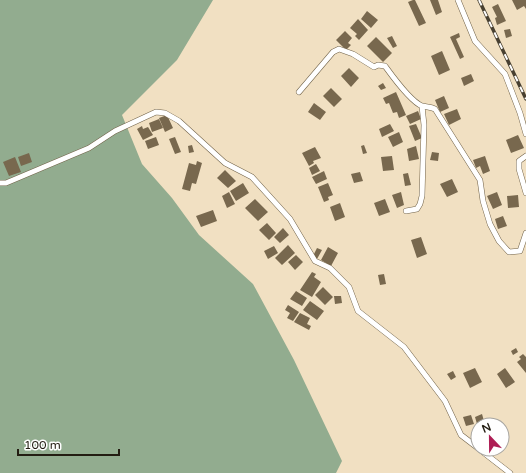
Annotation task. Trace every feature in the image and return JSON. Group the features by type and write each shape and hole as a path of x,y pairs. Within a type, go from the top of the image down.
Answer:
{"street":[{"path":"458,0 475,41 505,74 520,113 526,134"},
{"path":"298,92 334,52 339,49 353,54 374,67 378,65 385,66 414,100 422,106 435,109 480,180 483,201 490,224 499,241 509,252 520,251 526,233"},
{"path":"406,211 417,209 422,196 424,125 422,106"},
{"path":"0,183 6,183 89,148 115,131 156,112 165,113 179,121 225,163 252,177 290,219 314,261 330,268 349,287 358,311 404,347 445,401 461,435 470,442"},
{"path":"526,156 519,161 519,169 526,193"},
{"path":"489,457 510,473"}],"green space":[{"path":"0,0 213,0 177,60 122,115 142,164 172,198 199,235 253,284 294,360 342,461 336,473 0,473"}],"building":[{"path":"415,0 426,23 419,26 408,2"},
{"path":"430,0 438,0 442,12 436,15"},
{"path":"512,0 526,0 526,9 524,6 517,10"},
{"path":"498,4 506,21 497,25 495,18 497,17 492,7"},
{"path":"367,11 378,20 371,28 361,19"},
{"path":"358,19 368,30 359,40 355,36 357,34 350,28"},
{"path":"510,29 512,36 506,38 504,30"},
{"path":"345,31 352,38 348,43 351,45 346,50 336,40"},
{"path":"459,33 460,37 456,39 464,57 460,59 450,37"},
{"path":"392,36 397,46 393,48 387,38"},
{"path":"376,37 392,53 383,62 367,46"},
{"path":"442,51 450,70 439,75 431,56"},
{"path":"349,68 359,78 351,87 341,76"},
{"path":"471,74 474,81 464,86 461,78"},
{"path":"383,83 386,88 381,90 378,86"},
{"path":"331,88 342,99 334,107 323,96"},
{"path":"396,92 406,115 399,118 397,112 393,113 389,103 386,104 383,98"},
{"path":"444,96 449,108 440,112 435,100"},
{"path":"314,103 326,112 320,120 308,112"},
{"path":"457,109 461,119 449,125 444,114"},
{"path":"418,111 421,119 410,124 406,116"},
{"path":"167,115 173,128 165,132 159,118"},
{"path":"159,119 163,128 152,132 149,123"},
{"path":"390,124 394,131 382,137 379,129"},
{"path":"416,124 422,138 415,141 409,126"},
{"path":"142,126 143,129 148,127 153,135 143,140 137,129"},
{"path":"399,132 403,142 393,147 388,137"},
{"path":"518,135 524,148 511,153 506,140"},
{"path":"156,137 159,145 148,149 145,141"},
{"path":"175,137 181,152 175,154 169,139"},
{"path":"192,145 194,152 189,153 188,146"},
{"path":"364,145 367,153 363,154 361,146"},
{"path":"416,146 419,159 409,161 407,149"},
{"path":"315,147 321,158 313,161 314,163 309,166 302,153"},
{"path":"432,152 439,153 438,161 430,160"},
{"path":"29,153 32,162 21,166 18,157"},
{"path":"392,156 394,170 383,171 381,157"},
{"path":"485,156 490,171 483,174 480,166 476,168 473,160"},
{"path":"15,157 21,172 9,176 3,162"},
{"path":"197,161 202,163 196,184 192,183 190,191 182,189 189,163 196,165"},
{"path":"316,164 320,171 312,175 309,168"},
{"path":"225,170 236,181 228,188 217,178"},
{"path":"324,171 327,179 316,184 312,177"},
{"path":"360,172 363,181 354,183 351,174"},
{"path":"408,173 411,185 405,186 403,174"},
{"path":"452,179 458,192 447,197 440,184"},
{"path":"243,183 249,193 236,201 230,191"},
{"path":"328,183 333,195 328,197 329,200 324,202 318,187"},
{"path":"229,192 235,204 227,208 222,196"},
{"path":"401,192 404,205 397,208 392,195"},
{"path":"497,192 502,205 493,209 487,196"},
{"path":"518,195 519,207 508,208 507,196"},
{"path":"255,199 268,212 258,221 245,208"},
{"path":"385,199 390,212 379,216 374,203"},
{"path":"340,203 345,217 335,221 330,207"},
{"path":"213,210 217,221 201,227 196,216"},
{"path":"503,216 507,226 498,229 495,219"},
{"path":"267,223 276,233 269,240 259,230"},
{"path":"283,228 289,235 280,243 274,237"},
{"path":"421,237 427,254 417,258 411,240"},
{"path":"288,245 295,253 282,265 275,258"},
{"path":"274,246 278,253 268,259 264,251"},
{"path":"328,247 338,253 331,266 321,260"},
{"path":"317,248 322,250 317,259 313,256"},
{"path":"296,255 303,262 295,270 288,262"},
{"path":"312,272 316,274 314,277 321,282 312,297 300,290"},
{"path":"384,274 386,284 380,285 378,275"},
{"path":"323,287 333,297 325,305 315,295"},
{"path":"296,291 307,298 302,306 290,299"},
{"path":"334,296 341,296 342,303 335,304"},
{"path":"310,301 324,311 317,320 303,310"},
{"path":"288,305 299,312 293,321 287,318 290,313 285,310"},
{"path":"300,313 310,318 307,324 311,326 309,330 294,322"},
{"path":"516,348 518,352 513,355 511,351"},
{"path":"523,354 526,357 526,373 517,362 521,359 519,357"},
{"path":"475,368 482,382 470,388 463,373"},
{"path":"505,368 515,382 506,388 497,374"},
{"path":"453,371 456,377 451,380 447,374"},
{"path":"482,414 483,417 475,417"},
{"path":"471,415 470,425 466,426 463,417"}],"railway":[{"path":"479,0 526,99"}]}
